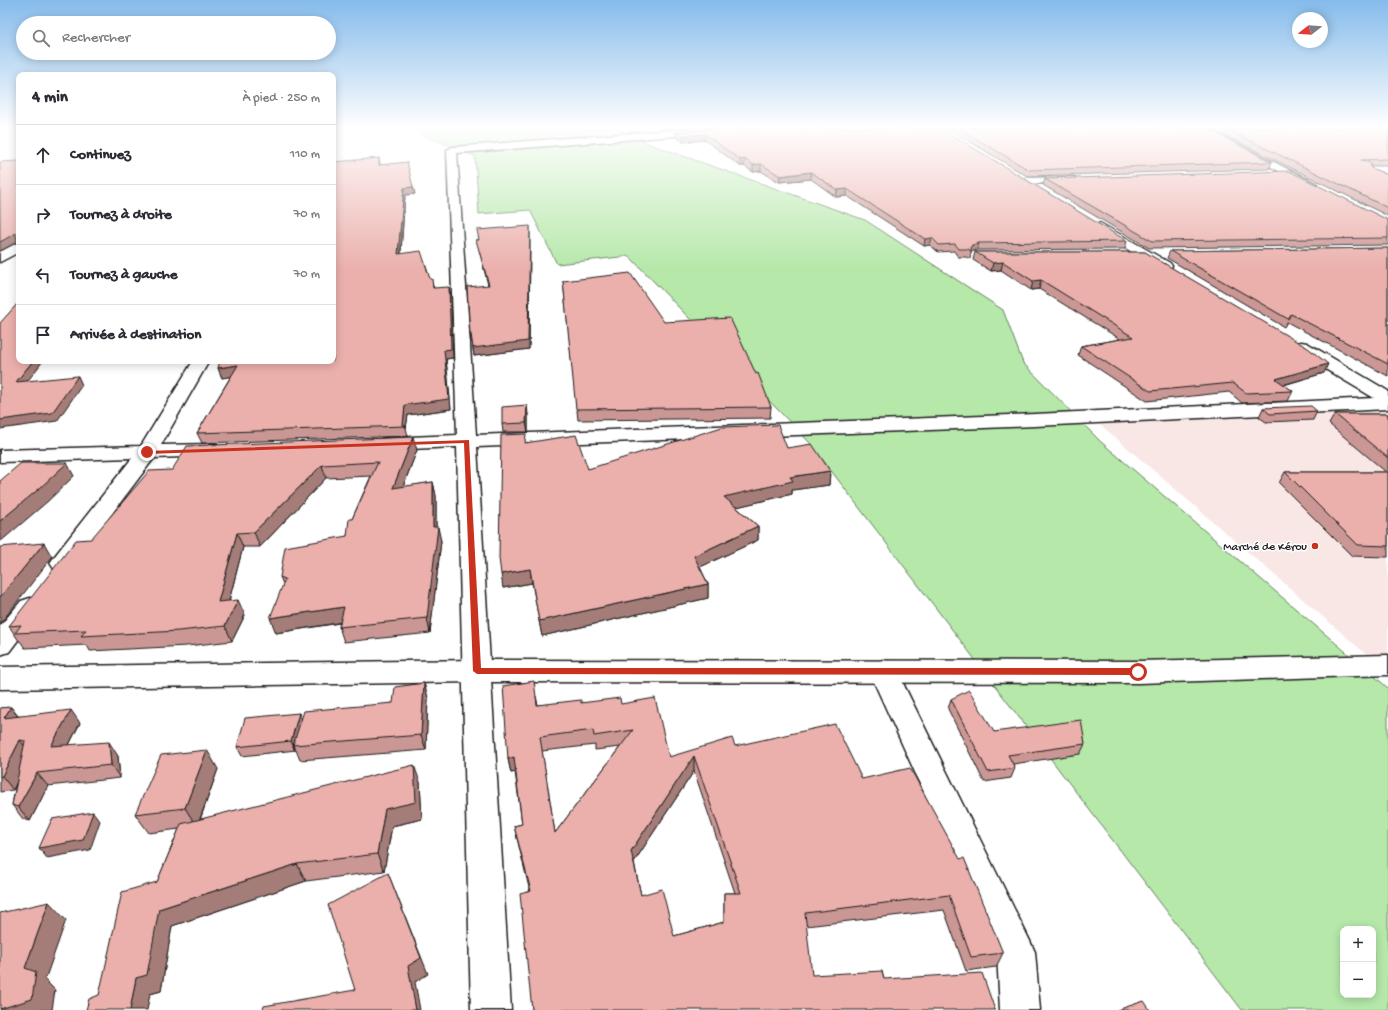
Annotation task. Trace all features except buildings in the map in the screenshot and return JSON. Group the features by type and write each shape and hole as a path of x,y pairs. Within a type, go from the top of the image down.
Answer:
{"street":[{"path":"453,175 467,441 491,1010"},
{"path":"1015,175 1045,194"},
{"path":"1293,175 1324,190"},
{"path":"1026,182 1088,179"},
{"path":"1091,222 1178,274"},
{"path":"0,258 16,248"},
{"path":"1120,254 1168,254"},
{"path":"1286,338 1388,399"},
{"path":"0,645 147,452 199,364"},
{"path":"366,445 1035,420 1388,403"},
{"path":"0,456 233,449"},
{"path":"0,678 477,671 1138,672 1388,665"},
{"path":"883,671 1016,952 1020,1010"}],"shaded area":[{"name":"Marché de Kérou","path":"1388,408 1388,673 1095,420"}],"green space":[{"path":"476,175 738,175 865,220 1003,310 1023,363 1101,442 1388,688 1388,1010 1242,1010 810,443 629,256 557,264 530,210 479,214"}],"place":[{"name":"Marché de Kérou","path":"1315,546"}],"route":[{"path":"147,452 467,441 477,671 1138,672"}]}
